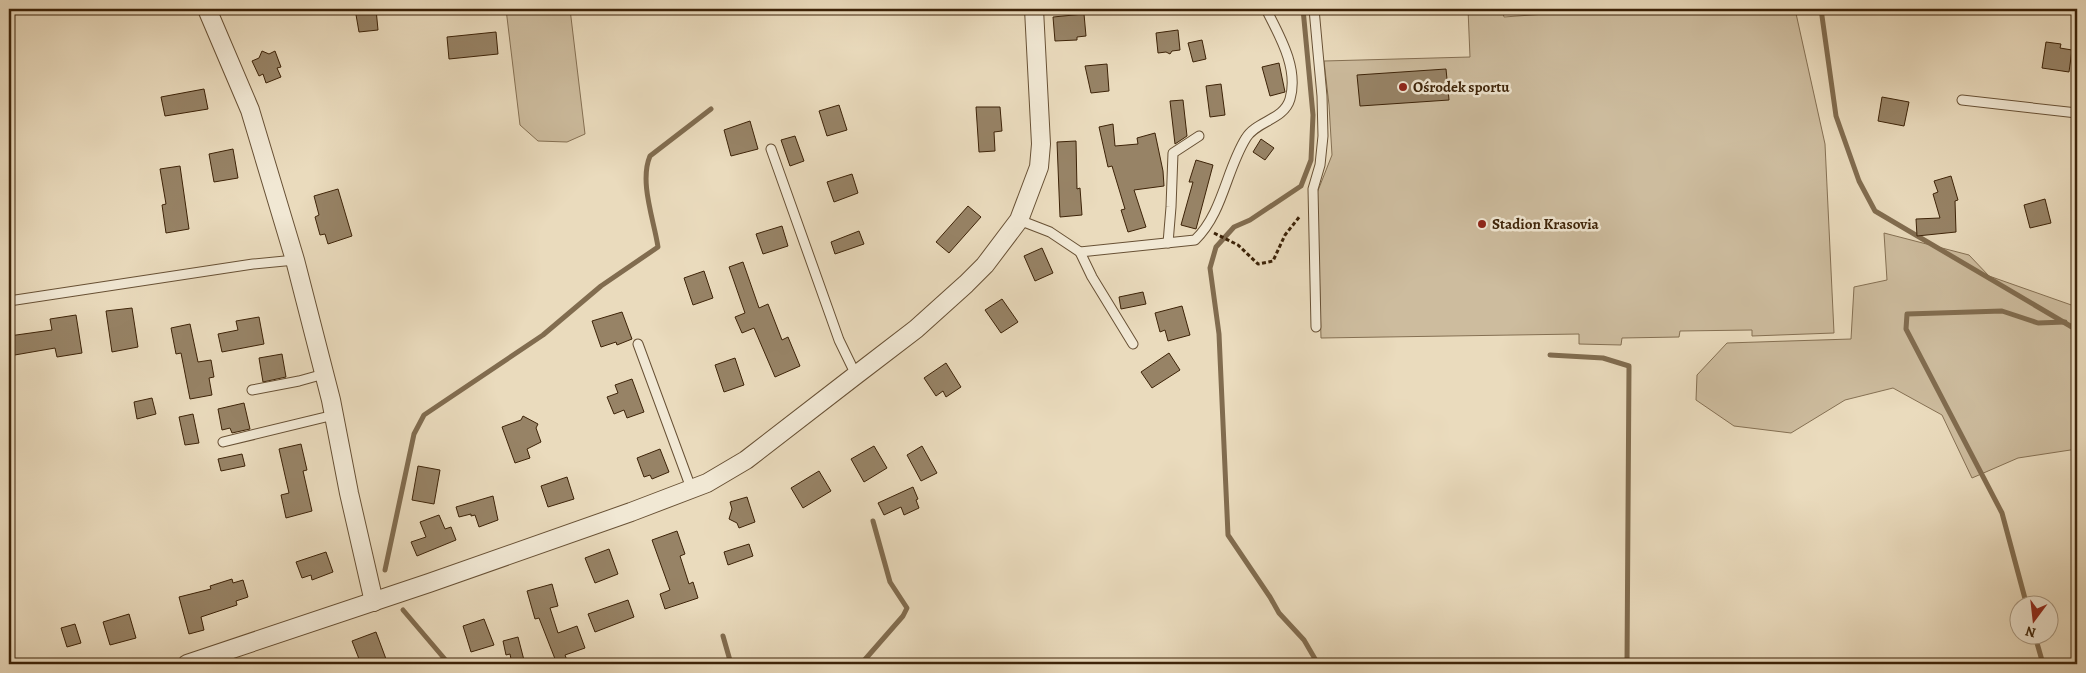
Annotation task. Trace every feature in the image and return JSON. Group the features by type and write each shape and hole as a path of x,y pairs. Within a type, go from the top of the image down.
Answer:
{"street":[{"path":"207,9 250,110 295,260 334,415 374,602"},
{"path":"187,664 374,602 631,512 707,483 746,460 916,329 966,284 989,260 1019,220 1039,167 1041,144 1038,57 1034,9"}],"lane":[{"path":"1080,252 1195,240 1205,227 1214,212 1246,136 1269,119 1283,112 1290,99 1292,81 1290,61 1266,9"},
{"path":"1314,9 1322,96 1323,136 1320,165 1313,190 1316,327"},
{"path":"1962,100 2077,113"},
{"path":"1168,243 1173,153 1199,136"},
{"path":"771,149 839,340 856,375"},
{"path":"1019,220 1050,232 1080,252 1092,277 1133,344"},
{"path":"9,302 253,264 295,260"},
{"path":"638,344 691,488"},
{"path":"252,390 324,374"},
{"path":"224,442 334,415"}],"path":[{"path":"1205,227 1238,245 1258,264 1273,262 1285,235 1299,219 1313,190"}],"shaded area":[{"path":"506,9 570,9 585,134 567,142 538,141 520,125"},
{"path":"1468,9 1502,9 1504,17 1614,9 1795,9 1825,144 1834,333 1752,336 1752,330 1680,331 1679,337 1622,338 1621,345 1579,344 1579,334 1321,338 1317,193 1332,155 1324,61 1470,57"},
{"path":"1884,233 1969,255 1989,276 2077,307 2077,449 2018,458 1972,478 1942,415 1893,388 1845,400 1791,433 1734,426 1696,400 1697,375 1727,343 1851,339 1854,287 1887,280"}],"building":[{"path":"355,9 376,9 378,30 359,32"},
{"path":"1084,14 1086,36 1077,37 1077,40 1055,41 1053,17"},
{"path":"1178,30 1180,50 1172,51 1170,54 1166,52 1158,53 1156,33"},
{"path":"496,32 498,54 449,59 447,37"},
{"path":"1202,40 1206,59 1193,62 1188,43"},
{"path":"2046,42 2061,44 2060,48 2072,50 2069,72 2042,68"},
{"path":"262,51 269,54 275,51 281,67 277,68 281,77 266,83 263,74 259,76 252,61 259,58"},
{"path":"1279,63 1285,92 1270,96 1262,67"},
{"path":"1107,64 1109,91 1091,93 1085,66"},
{"name":"Ośrodek sportu","path":"1446,69 1449,100 1360,106 1357,75"},
{"path":"1221,84 1225,115 1210,117 1206,86"},
{"path":"204,89 208,109 165,116 161,97"},
{"path":"1882,97 1909,102 1904,126 1878,121"},
{"path":"1183,100 1187,136 1175,144 1170,101"},
{"path":"839,105 847,130 827,136 819,111"},
{"path":"976,107 1000,107 1002,131 994,132 995,151 979,152"},
{"path":"750,121 758,149 731,156 724,130"},
{"path":"1113,124 1115,146 1138,144 1137,138 1155,133 1163,171 1164,186 1134,190 1146,227 1128,232 1121,210 1125,209 1112,166 1108,167 1099,127"},
{"path":"795,136 804,161 790,166 781,140"},
{"path":"1261,139 1274,148 1265,160 1253,152"},
{"path":"1076,141 1077,189 1080,188 1082,215 1060,217 1057,142"},
{"path":"233,149 238,178 214,182 209,154"},
{"path":"1196,160 1213,165 1196,229 1181,225 1193,182 1189,182"},
{"path":"180,166 189,229 166,233 162,205 166,204 160,169"},
{"path":"852,174 858,193 834,202 827,182"},
{"path":"1951,176 1958,200 1955,201 1956,232 1917,236 1916,219 1940,218 1933,194 1938,192 1934,181"},
{"path":"338,189 352,236 328,244 325,234 320,235 315,217 319,215 314,196"},
{"path":"2045,199 2051,223 2030,228 2024,205"},
{"path":"968,206 981,217 949,253 936,242"},
{"path":"782,226 788,246 763,254 756,234"},
{"path":"859,231 864,244 835,254 831,242"},
{"path":"1042,248 1053,273 1035,281 1024,256"},
{"path":"743,262 759,308 768,304 782,340 788,337 800,366 775,377 754,328 742,333 735,317 745,313 729,267"},
{"path":"704,271 713,298 693,305 684,278"},
{"path":"1143,292 1146,304 1121,309 1119,297"},
{"path":"1002,299 1018,322 1001,333 985,310"},
{"path":"1182,306 1190,335 1168,341 1165,330 1160,332 1155,313"},
{"path":"132,308 138,347 112,352 106,311"},
{"path":"622,312 632,339 617,345 616,342 601,347 592,321"},
{"path":"76,315 82,353 57,357 55,348 9,356 9,336 52,330 50,319"},
{"path":"259,317 264,344 222,352 218,334 238,330 236,321"},
{"path":"190,324 198,362 211,360 214,377 209,378 212,395 190,399 181,353 176,354 171,328"},
{"path":"1169,353 1180,370 1152,388 1141,372"},
{"path":"282,354 286,377 263,382 259,358"},
{"path":"735,358 744,385 724,392 715,365"},
{"path":"946,363 961,387 946,397 943,391 936,396 924,378"},
{"path":"632,379 644,412 627,418 624,410 614,414 607,397 618,393 615,385"},
{"path":"152,398 156,414 137,419 134,402"},
{"path":"244,403 250,429 232,433 230,428 222,430 218,409"},
{"path":"193,414 199,443 185,445 179,417"},
{"path":"523,416 538,424 536,428 541,442 527,449 530,458 515,463 502,427 521,420"},
{"path":"301,444 307,470 303,471 312,511 286,518 281,495 289,493 279,449"},
{"path":"874,446 887,468 864,482 851,459"},
{"path":"922,446 937,473 921,481 907,455"},
{"path":"660,449 669,472 652,479 650,475 644,477 637,458"},
{"path":"242,454 245,466 221,471 218,459"},
{"path":"418,466 440,470 434,504 412,500"},
{"path":"819,471 831,491 803,508 791,488"},
{"path":"567,477 574,499 548,507 541,486"},
{"path":"913,487 918,499 916,500 919,508 904,515 901,507 884,515 878,503"},
{"path":"493,496 498,520 479,527 475,515 459,517 456,507"},
{"path":"747,497 755,522 739,528 737,523 729,519 732,509 730,502"},
{"path":"439,515 445,529 451,527 456,540 417,556 411,542 426,537 420,522"},
{"path":"677,531 685,554 680,556 689,584 693,582 698,598 665,609 660,594 670,590 652,540"},
{"path":"749,544 753,556 728,565 724,552"},
{"path":"609,549 618,574 595,583 585,558"},
{"path":"326,552 333,572 312,580 311,575 302,578 296,562"},
{"path":"232,579 233,583 243,580 248,597 236,601 237,605 201,617 204,630 189,634 179,597 211,589 210,586"},
{"path":"552,584 558,606 550,608 558,633 577,626 585,648 565,655 568,663 564,664 557,664 539,618 535,619 527,591"},
{"path":"628,600 634,617 595,632 588,614"},
{"path":"129,614 136,638 110,645 103,622"},
{"path":"484,619 494,645 471,652 463,626"},
{"path":"75,624 81,643 67,647 61,628"},
{"path":"376,632 386,659 371,664 361,664 352,641"},
{"path":"518,637 525,664 512,664 510,654 506,655 503,641"}],"waterway":[{"path":"1303,9 1313,115 1311,160 1301,186 1250,220 1234,227 1216,247 1210,268 1219,334 1228,535 1279,613 1304,640 1318,664"},
{"path":"1821,9 1836,116 1859,181 1875,211 2077,330"},
{"path":"385,570 414,434 424,415 543,335 601,286 658,247 648,201 646,177 650,156 711,109"},
{"path":"2024,596 2002,513 1906,329 1907,314 2002,311 2038,323 2065,322"},
{"path":"1550,355 1603,358 1629,366 1627,664"},
{"path":"861,664 903,616 907,608 890,582 873,521"},
{"path":"403,610 449,664"},
{"path":"723,636 731,664"},
{"path":"2038,646 2043,664"}],"place":[{"name":"Ośrodek sportu","path":"1403,87"},
{"name":"Stadion Krasovia","path":"1482,224"}]}
